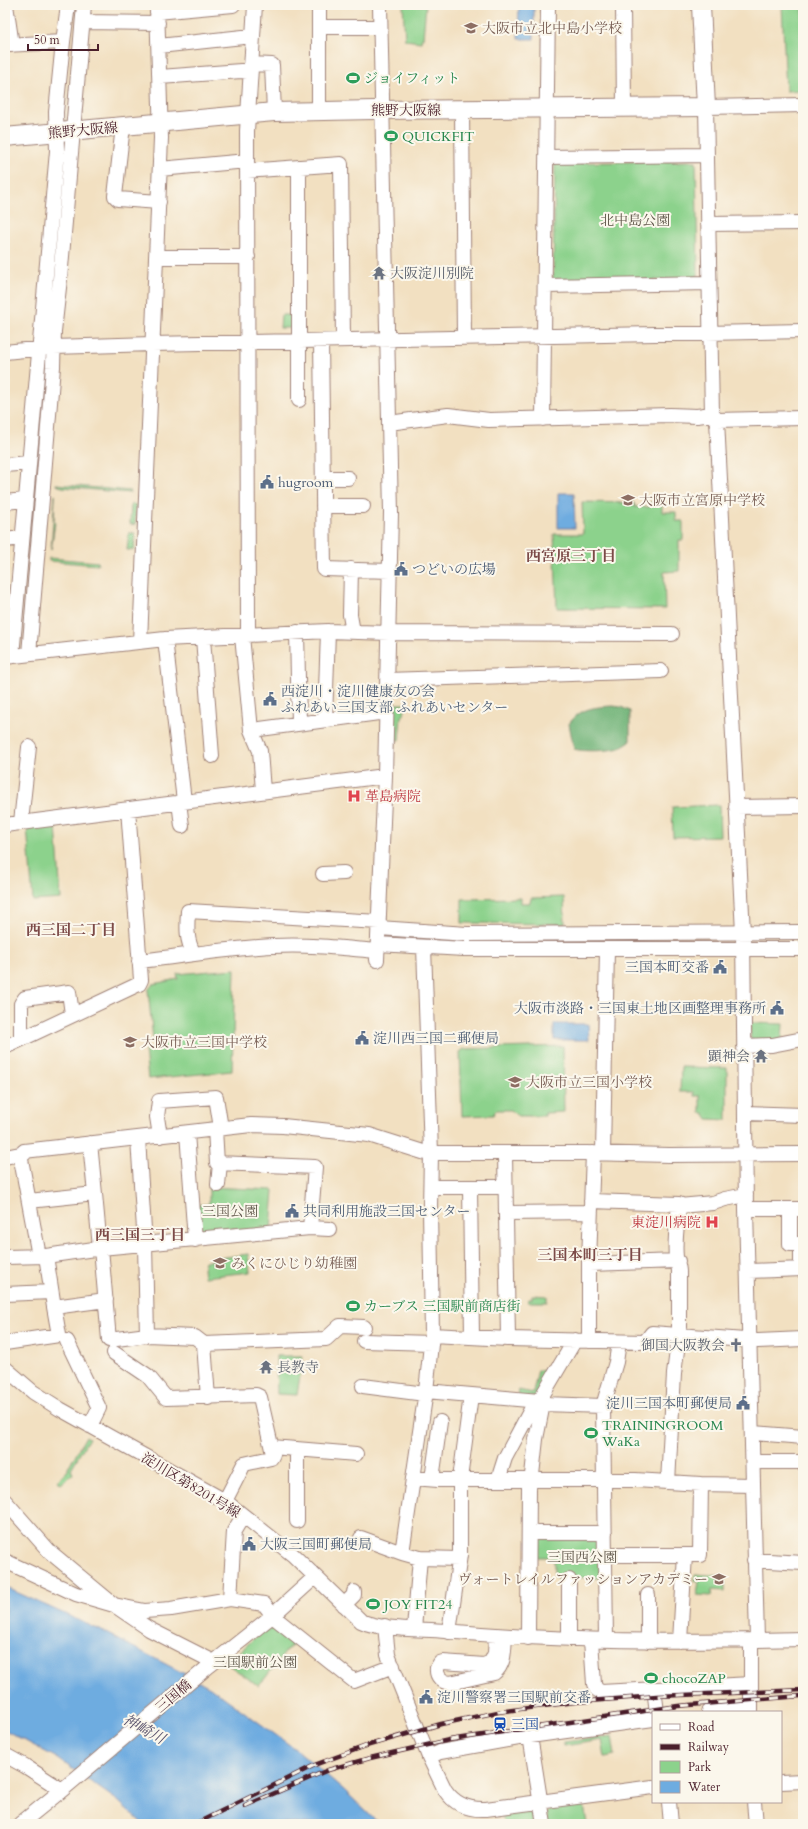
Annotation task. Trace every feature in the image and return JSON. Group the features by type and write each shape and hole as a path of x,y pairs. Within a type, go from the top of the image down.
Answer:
{"main road":[{"path":"701,5 706,107"},
{"name":"熊野大阪線","path":"5,137 274,112 706,107"}],"street":[{"path":"6,5 8,45 63,42"},
{"path":"68,5 56,112 65,131 57,151 22,538 9,657 165,639 297,632 672,634"},
{"path":"29,654 56,311 60,279 65,131 83,22 84,5"},
{"path":"83,22 233,5"},
{"path":"255,5 250,68 247,166 247,635 251,730 260,752 265,791"},
{"path":"319,5 319,111"},
{"path":"378,952 391,571 380,5"},
{"path":"544,419 548,5"},
{"path":"623,5 624,108"},
{"path":"140,642 160,169 161,123 157,14"},
{"path":"319,27 380,27"},
{"path":"159,46 252,37"},
{"path":"160,77 241,71 250,68 272,65 274,112"},
{"path":"730,1711 751,1710 754,1640 753,1433 746,1202 743,933 710,333 706,107 803,106"},
{"path":"462,109 464,338"},
{"path":"123,126 115,196 118,198 159,202"},
{"path":"547,157 707,155"},
{"path":"160,169 247,166 299,167 341,164 343,340"},
{"path":"299,167 299,400"},
{"path":"708,224 803,223"},
{"path":"156,257 248,257"},
{"path":"545,286 709,283"},
{"path":"5,352 54,347 152,344 803,331"},
{"path":"321,341 324,569 391,571"},
{"path":"389,423 448,415 489,420 670,415 803,418"},
{"path":"5,465 29,463"},
{"path":"323,478 348,478"},
{"path":"5,502 25,500"},
{"path":"323,506 363,506"},
{"path":"5,540 22,538"},
{"path":"351,569 350,615 353,632"},
{"path":"325,720 328,631"},
{"path":"297,632 299,724"},
{"path":"247,635 264,752 265,791"},
{"path":"203,638 212,756"},
{"path":"165,639 182,826"},
{"path":"387,680 660,671"},
{"path":"260,729 386,712"},
{"path":"21,822 29,747"},
{"path":"5,825 384,776"},
{"path":"736,807 803,806"},
{"path":"5,1047 72,1014 139,984 141,980 128,809"},
{"path":"323,874 344,873"},
{"path":"194,954 189,944 187,934 188,911 379,925 427,932 609,934 803,932"},
{"path":"402,1553 426,1393 431,1339 432,1153 425,947 427,932"},
{"path":"504,933 500,938 500,944 504,949"},
{"path":"498,1480 505,1458 539,1402 582,1341 589,1264 591,1207 598,1153 609,934"},
{"path":"139,961 232,949 275,946 327,947 378,952 425,947 504,949 803,949"},
{"path":"21,1039 21,1004 25,998 69,992 72,1014"},
{"path":"744,1046 772,1046 803,1039"},
{"path":"160,1136 157,1117 159,1101 216,1097 218,1129 217,1163 314,1167 310,1228"},
{"path":"745,1113 803,1115"},
{"path":"5,1157 25,1153 24,1151 251,1125 284,1126 370,1135 426,1153 598,1153 669,1155 803,1154"},
{"path":"187,1133 195,1240"},
{"path":"138,1139 145,1244 147,1335"},
{"path":"90,1143 109,1340 147,1335 195,1337 204,1344 326,1339 340,1326 364,1334 431,1339 472,1337 645,1342 652,1333 749,1340 803,1339"},
{"path":"505,1153 508,1339"},
{"path":"5,1343 59,1335 51,1292 29,1201 20,1154"},
{"path":"218,1185 220,1163"},
{"path":"431,1187 505,1186"},
{"path":"470,1187 472,1337"},
{"path":"29,1201 95,1194"},
{"path":"506,1213 591,1207 679,1204 679,1206 746,1202 796,1209 790,1244 801,1244 802,1269 749,1271"},
{"path":"668,1482 674,1374 679,1335 680,1272 676,1235 679,1206"},
{"path":"5,1257 42,1256 100,1248 310,1228 329,1229"},
{"path":"589,1264 678,1261"},
{"path":"5,1294 51,1292"},
{"path":"54,1307 106,1300"},
{"path":"67,1341 99,1408 90,1426"},
{"path":"606,1640 603,1406 616,1362 619,1342"},
{"path":"204,1344 208,1398"},
{"path":"114,1353 148,1376 166,1398 208,1398 256,1395 260,1397 273,1454 271,1458 244,1464 225,1501"},
{"name":"淀川区第8201号線","path":"5,1368 40,1396 90,1426 225,1501 293,1555 361,1621 373,1625 528,1638 648,1641 803,1639"},
{"path":"363,1386 426,1393 471,1395 539,1402 603,1406"},
{"path":"449,1632 459,1559 460,1479 471,1395"},
{"path":"528,1638 530,1533 529,1488 539,1402"},
{"path":"432,1479 440,1422"},
{"path":"753,1433 803,1437"},
{"path":"272,1447 356,1454"},
{"path":"297,1449 298,1521"},
{"path":"753,1462 803,1462"},
{"path":"413,1478 668,1482 753,1485"},
{"path":"605,1555 700,1555 701,1484"},
{"path":"5,1501 50,1552 114,1605 150,1629 212,1664"},
{"path":"230,1599 234,1531 243,1516"},
{"path":"530,1533 605,1534"},
{"path":"361,1538 420,1558 459,1559"},
{"path":"680,1641 685,1555"},
{"path":"414,1629 420,1558"},
{"path":"754,1560 803,1563"},
{"path":"5,1561 76,1594 114,1605 145,1611 171,1609 230,1599 264,1604 272,1616 354,1681 393,1666"},
{"name":"三国橋","path":"20,1824 272,1616 315,1577"},
{"path":"569,1580 569,1639"},
{"path":"344,1605 354,1595 354,1592"},
{"path":"648,1595 648,1641"},
{"path":"385,1626 387,1652 429,1757 448,1795 456,1802 466,1807 486,1809 652,1788"},
{"path":"500,1636 502,1664 499,1670 494,1673 450,1683 443,1681 438,1676 437,1668 440,1663 443,1662 484,1665 491,1662 500,1636"},
{"path":"591,1640 594,1684 598,1690 603,1692 654,1688 751,1684"},
{"path":"654,1688 657,1711"},
{"path":"429,1757 440,1752 530,1736 652,1719"},
{"path":"530,1736 544,1824"},
{"path":"5,1755 63,1789"},
{"path":"782,1782 803,1780"},
{"path":"669,1803 672,1824"},
{"path":"754,1803 756,1824"}],"green space":[{"path":"403,5 426,5 423,38 421,42 405,40"},
{"path":"782,5 803,5 803,90 786,91"},
{"name":"北中島公園","path":"696,161 698,276 694,280 553,280 555,163"},
{"path":"281,315 294,315 294,325 291,328 280,328"},
{"path":"56,484 130,491 130,493 62,487"},
{"path":"55,495 55,522 51,550"},
{"path":"582,502 634,503 635,507 650,507 650,502 662,502 662,512 676,512 676,521 683,521 683,540 679,540 679,571 664,572 665,609 557,608 554,534 583,534"},
{"path":"131,504 136,505 135,525 130,524"},
{"path":"129,533 135,533 134,550 127,550"},
{"path":"49,558 98,562 98,565 49,561"},
{"path":"395,704 406,704 404,713 401,717 399,740 394,740"},
{"path":"613,706 621,707 630,711 630,742 620,748 610,750 590,751 574,749 569,724 573,719 588,709"},
{"path":"719,805 720,836 673,837 672,807"},
{"path":"56,825 61,899 33,901 27,827"},
{"path":"564,897 565,924 462,923 462,899 521,898 521,903 530,903 531,898"},
{"path":"235,969 232,1071 148,1079 145,1050 154,1049 148,990 153,984 178,979 177,974"},
{"path":"750,1023 783,1024 782,1041 751,1044"},
{"path":"563,1046 564,1112 545,1113 545,1116 518,1116 510,1110 496,1110 493,1115 462,1116 460,1052 464,1049"},
{"path":"681,1067 727,1068 727,1120 708,1119 704,1113 700,1113 700,1096 694,1096 694,1092 680,1092"},
{"name":"三国公園","path":"209,1187 274,1190 271,1229 196,1237 194,1205 209,1204"},
{"path":"248,1254 250,1272 204,1277 203,1269 205,1261"},
{"path":"532,1295 547,1296 547,1302 528,1302 528,1299 532,1299"},
{"path":"276,1356 303,1356 297,1395 277,1394"},
{"path":"538,1370 552,1373 539,1396 517,1397 518,1390 533,1393"},
{"path":"86,1436 89,1438 71,1469 73,1474 61,1484 58,1481 68,1470"},
{"name":"三国西公園","path":"535,1535 602,1536 603,1578 554,1577 554,1561 551,1557 534,1557"},
{"path":"695,1574 723,1576 722,1581 725,1582 725,1591 712,1590 711,1596 697,1595 699,1581 695,1581"},
{"name":"三国駅前公園","path":"275,1626 294,1641 259,1686 227,1664 266,1627"},
{"path":"612,1736 615,1755 605,1757 602,1740 564,1746 564,1742"},
{"path":"584,1805 587,1824 548,1824 547,1813 550,1809"},
{"path":"527,1812 534,1815 535,1819 532,1824 504,1824 502,1816"}],"water":[{"path":"519,5 534,5 534,39 518,39"},
{"path":"558,493 574,493 575,528 558,528"},
{"path":"554,1024 588,1024 589,1040 554,1040"},
{"name":"神崎川","path":"5,1587 100,1630 210,1687 302,1754 344,1790 379,1824 143,1824 118,1801 57,1758 5,1730"}],"railway":[{"path":"195,1824 317,1764 366,1746 441,1724 498,1712 575,1702 657,1696 803,1690"},
{"path":"245,1806 328,1770 370,1758 449,1740 678,1706 801,1696"}],"place":[{"name":"大阪市立北中島小学校","path":"471,28"},
{"name":"ジョイフィット","path":"353,78"},
{"name":"QUICKFIT","path":"391,136"},
{"name":"大阪淀川別院","path":"379,273"},
{"name":"hugroom","path":"267,482"},
{"name":"大阪市立宮原中学校","path":"628,500"},
{"name":"つどいの広場","path":"401,569"},
{"name":"西淀川・淀川健康友の会 ふれあい三国支部 ふれあいセンター","path":"270,699"},
{"name":"革島病院","path":"354,796"},
{"name":"三国本町交番","path":"720,967"},
{"name":"大阪市淡路・三国東土地区画整理事務所","path":"777,1008"},
{"name":"淀川西三国二郵便局","path":"362,1038"},
{"name":"大阪市立三国中学校","path":"130,1042"},
{"name":"顕神会","path":"761,1056"},
{"name":"大阪市立三国小学校","path":"515,1082"},
{"name":"共同利用施設三国センター","path":"292,1211"},
{"name":"東淀川病院","path":"712,1222"},
{"name":"みくにひじり幼稚園","path":"220,1263"},
{"name":"カーブス 三国駅前商店街","path":"353,1306"},
{"name":"御国大阪教会","path":"736,1345"},
{"name":"長教寺","path":"266,1367"},
{"name":"淀川三国本町郵便局","path":"743,1403"},
{"name":"TRAININGROOM WaKa","path":"591,1433"},
{"name":"大阪三国町郵便局","path":"249,1544"},
{"name":"ヴォートレイルファッションアカデミー","path":"719,1579"},
{"name":"JOY FIT24","path":"373,1604"},
{"name":"chocoZAP","path":"651,1678"},
{"name":"淀川警察署三国駅前交番","path":"426,1697"},
{"name":"三国","path":"500,1724"}],"district":[{"name":"西宮原三丁目","path":"571,556"},
{"name":"西三国二丁目","path":"71,930"},
{"name":"西三国三丁目","path":"140,1235"},
{"name":"三国本町三丁目","path":"590,1255"}]}
